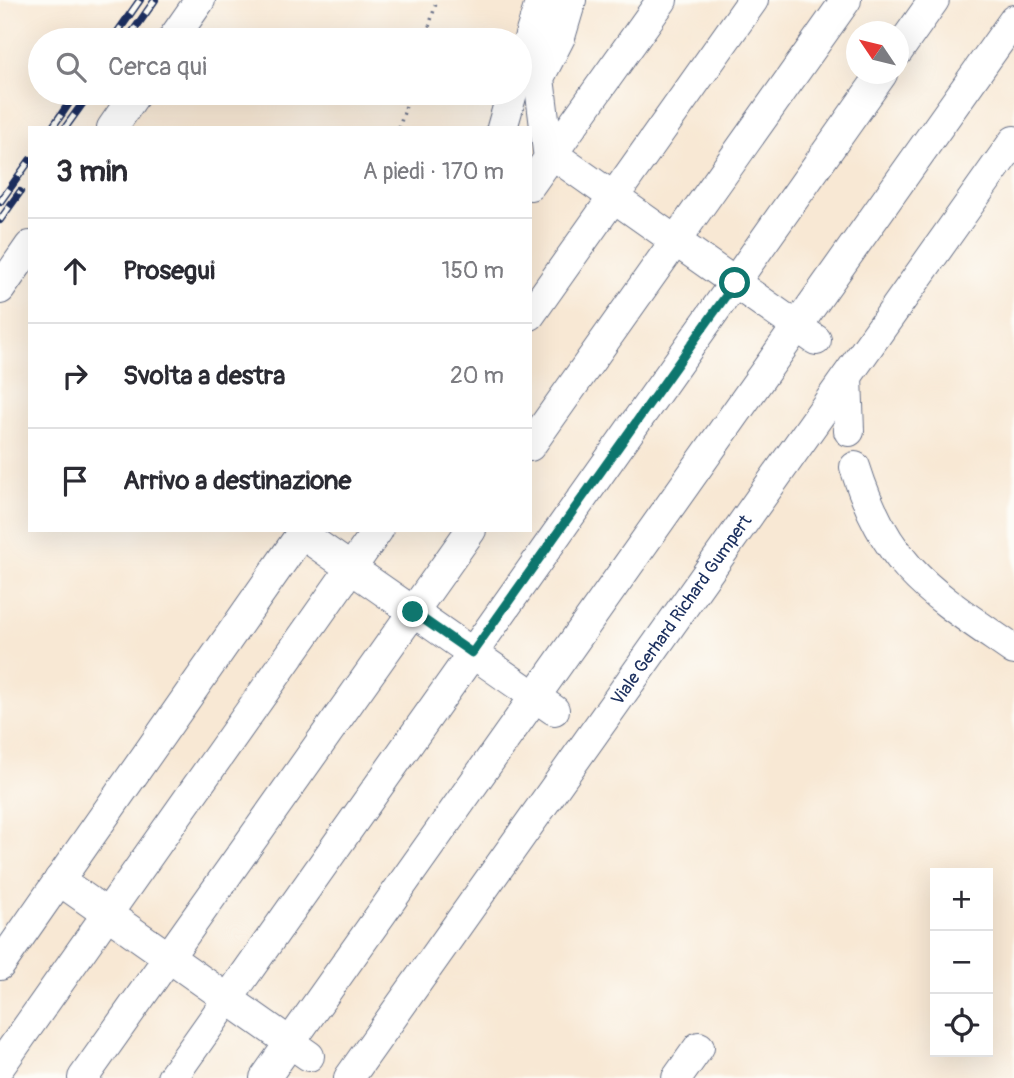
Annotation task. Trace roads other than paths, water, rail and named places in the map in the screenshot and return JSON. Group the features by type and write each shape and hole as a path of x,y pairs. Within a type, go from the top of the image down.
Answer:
{"street":[{"path":"180,28 200,0"},
{"path":"532,29 541,0"},
{"path":"571,0 560,37 539,78 546,147 552,154 807,333"},
{"path":"532,182 662,0"},
{"path":"532,312 752,0"},
{"path":"532,443 846,0"},
{"path":"909,35 934,0"},
{"path":"265,1078 300,1049 807,333 1014,20"},
{"path":"172,1078 876,84"},
{"path":"113,126 128,105"},
{"path":"503,126 509,105"},
{"name":"Viale Gerhard Richard Gumpert","path":"349,1078 1014,141"},
{"path":"0,289 28,249"},
{"path":"847,377 849,431"},
{"path":"855,467 873,518 901,561 947,604 1014,650"},
{"path":"0,965 295,532"},
{"path":"0,935 295,532"},
{"path":"297,532 544,704"},
{"path":"0,1066 377,532"},
{"path":"83,1078 470,532"},
{"path":"59,880 300,1049"},
{"path":"677,1078 699,1047"}],"railway":[{"path":"120,28 140,0"},
{"path":"135,28 155,0"},
{"path":"53,126 68,105"},
{"path":"66,126 81,105"},
{"path":"0,202 28,163"},
{"path":"0,220 20,192"}]}
